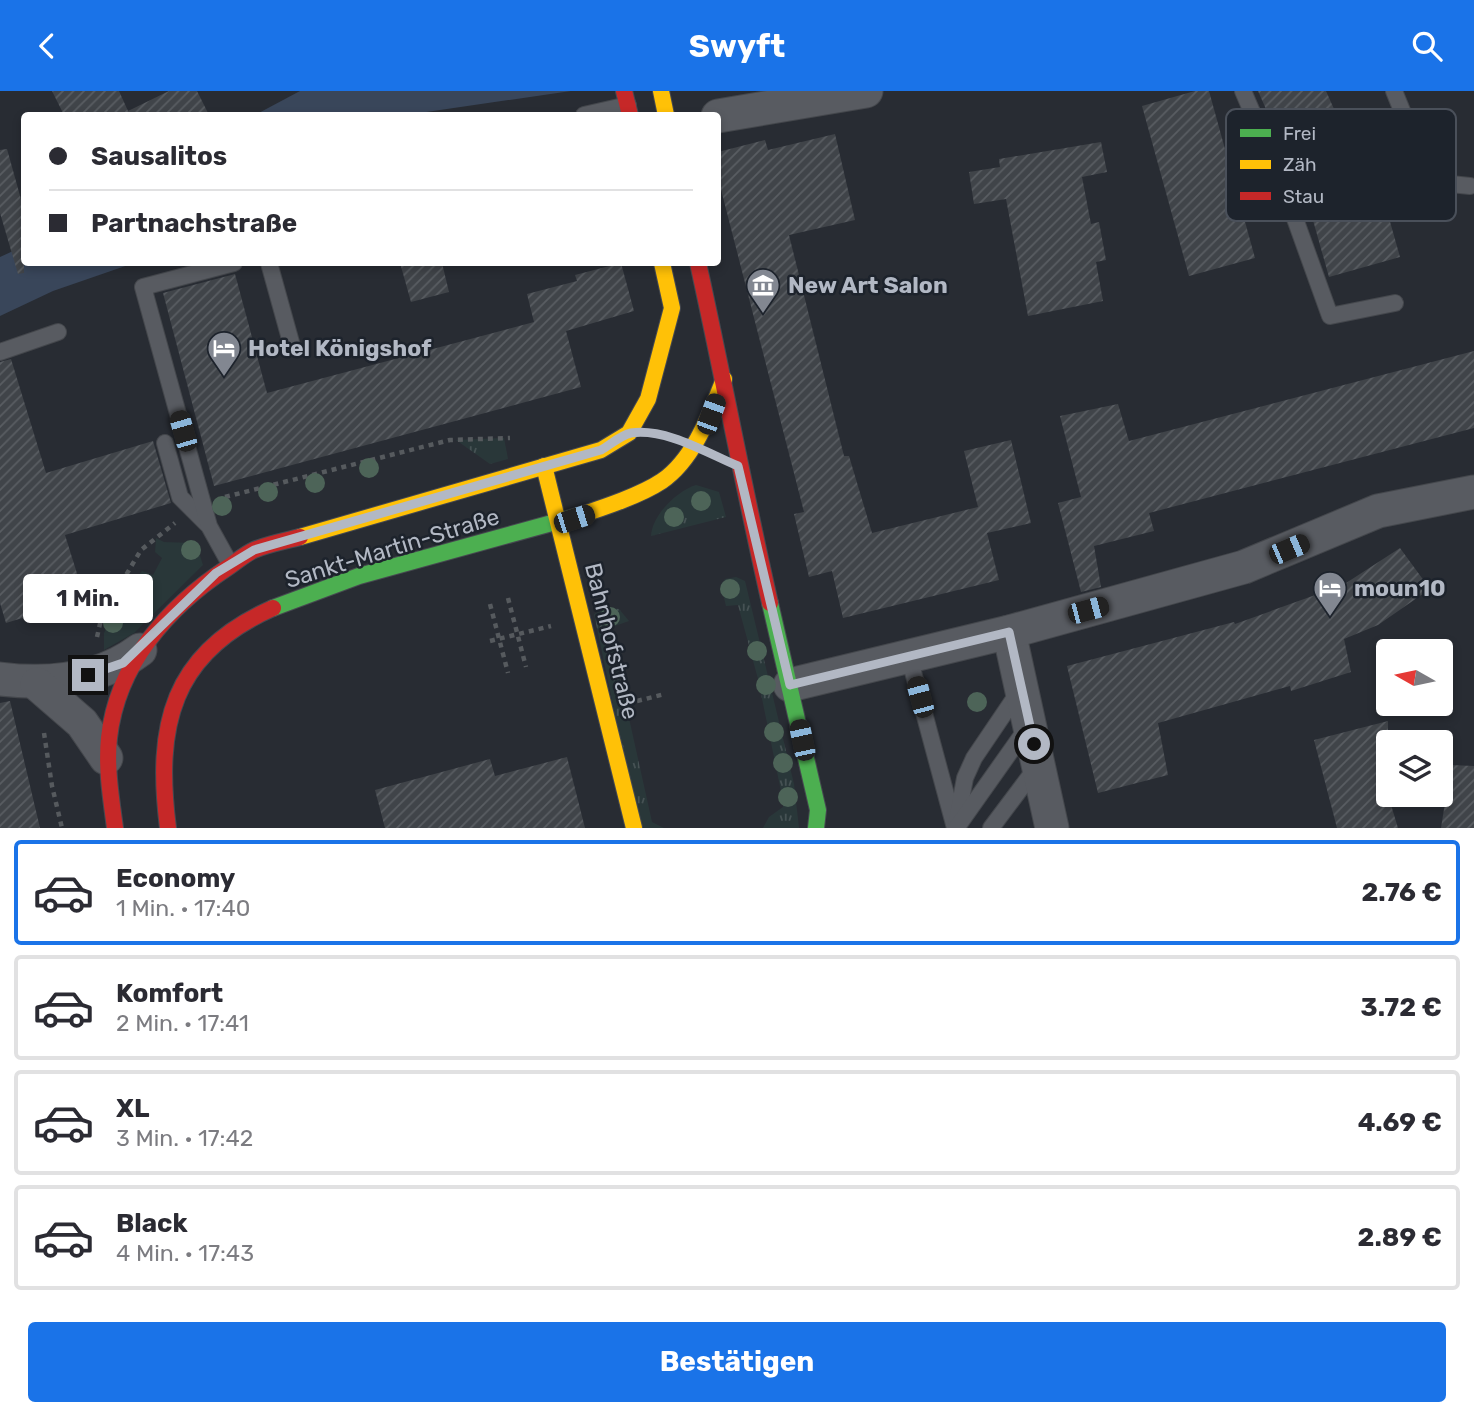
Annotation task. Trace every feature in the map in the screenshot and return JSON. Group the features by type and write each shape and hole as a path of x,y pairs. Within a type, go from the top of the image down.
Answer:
{"main road":[{"path":"661,91 665,112"},
{"path":"649,435 629,433 648,399 672,309 663,266"},
{"path":"699,266 724,379 732,463 790,685 818,810 816,828"},
{"name":"Sankt-Martin-Straße","path":"168,828 163,795 164,744 173,703 202,659 228,635 256,616 361,577 589,514 664,479 692,447 711,414 724,379"},
{"name":"Sankt-Martin-Straße","path":"115,828 106,758 118,688 140,650 174,611 230,564 254,550 601,450 629,433"},
{"name":"Bahnhofstraße","path":"544,466 634,828"}],"street":[{"path":"721,115 866,91"},
{"path":"790,685 1009,632 1244,567 1378,511 1474,492"},
{"path":"1009,632 1023,686 1052,828"},
{"path":"0,680 37,684 88,675 123,663 140,650"},
{"path":"37,684 82,723 106,758"}],"lane":[{"path":"1243,91 1251,109"},
{"path":"1394,91 1401,109"},
{"path":"593,112 627,101"},
{"path":"1456,185 1470,186"},
{"path":"1296,221 1330,316 1395,303"},
{"path":"223,266 143,287 209,526 230,564"},
{"path":"270,266 292,346"},
{"path":"0,352 58,332"},
{"path":"164,443 180,497 209,526"},
{"path":"909,657 956,828"},
{"path":"956,828 965,778 974,758 1023,686"},
{"path":"956,828 1030,723"},
{"path":"991,828 1038,765"}],"path":[{"path":"508,598 526,667"},
{"path":"489,604 508,673"},
{"path":"490,641 582,618"},
{"path":"37,684 52,786 62,828"}],"green space":[{"path":"504,438 508,459 490,464 456,440"},
{"path":"696,485 719,492 726,517 651,536 656,520 667,505"},
{"path":"156,538 164,542 196,543 203,565 134,633 104,650 104,633 115,609 123,612 132,599 126,591 142,571 153,575 162,558 155,552"},
{"path":"736,577 745,581 794,784 799,828 763,828 769,817 783,807 782,796 758,679 738,605 726,606 721,585 725,579"},
{"path":"606,608 619,609 629,621 609,628 652,822 664,828 639,828 594,614"}],"water":[{"path":"300,91 571,91 427,112 261,112"},
{"path":"21,247 21,266 125,266 53,291 0,316 0,257"}],"building":[{"path":"52,91 119,91 128,111 169,91 197,91 208,112 62,112"},
{"path":"1195,91 1209,91 1226,153 1226,221 1245,221 1255,258 1189,276 1142,106"},
{"path":"1258,91 1326,91 1334,109 1266,109"},
{"path":"835,134 855,220 789,235 844,456 849,456 872,533 978,507 964,451 1011,440 1031,523 987,533 999,580 843,618 832,571 809,577 794,514 804,512 721,190 721,151 765,140 768,150"},
{"path":"1101,142 1107,172 1082,177 1091,224 1099,222 1106,260 1096,262 1103,301 1028,316 1006,199 974,204 969,172 1000,167 999,159"},
{"path":"7,149 21,199 21,266 24,266 24,273 18,274 0,213 0,150"},
{"path":"1313,221 1390,221 1400,257 1329,277"},
{"path":"401,266 443,266 449,292 411,302"},
{"path":"610,266 622,266 634,311 566,331 581,387 214,486 163,293 235,274 267,393 534,322 527,294 577,281 575,275"},
{"path":"1474,351 1474,428 1149,513 1154,531 1094,546 1101,587 1081,592 1058,503 1081,497 1060,416 1118,404 1129,441"},
{"path":"11,359 46,473 153,441 171,503 65,535 85,599 6,623 0,603 0,362"},
{"path":"1400,548 1430,589 1378,625 1344,639 1351,672 1291,691 1290,686 1158,723 1168,775 1098,793 1067,666 1234,622 1235,624 1343,585"},
{"path":"10,701 40,828 0,828 0,703"},
{"path":"1388,721 1388,730 1376,730 1376,807 1392,807 1398,828 1337,828 1314,740"},
{"path":"567,757 585,828 385,828 375,790 490,759 495,776"},
{"path":"1453,765 1474,766 1474,828 1441,828 1444,807 1453,807"}],"traffic: fast":[{"path":"273,608 359,576 581,515"},
{"path":"770,603 818,810 816,828"}],"traffic: slow":[{"path":"661,91 665,112"},
{"path":"300,537 601,450 629,433 648,399 672,308 663,266"},
{"path":"581,515 644,491 673,472 700,435 724,379"},
{"path":"544,466 634,828"}],"traffic: jam":[{"path":"624,91 629,112"},
{"path":"699,266 770,603"},
{"path":"115,828 109,772 109,738 114,711 134,662 166,619 205,583 254,550 300,537"},
{"path":"168,828 165,757 169,725 177,697 192,670 212,647 239,626 273,608"}],"place":[{"name":"New Art Salon","path":"763,315"},
{"name":"Hotel Königshof","path":"224,378"},
{"name":"moun10","path":"1330,618"}],"route":[{"path":"88,675 123,663 140,650 174,611 216,573 254,550 601,450 629,433 659,435 738,466 790,685 1009,632 1034,744"}]}
